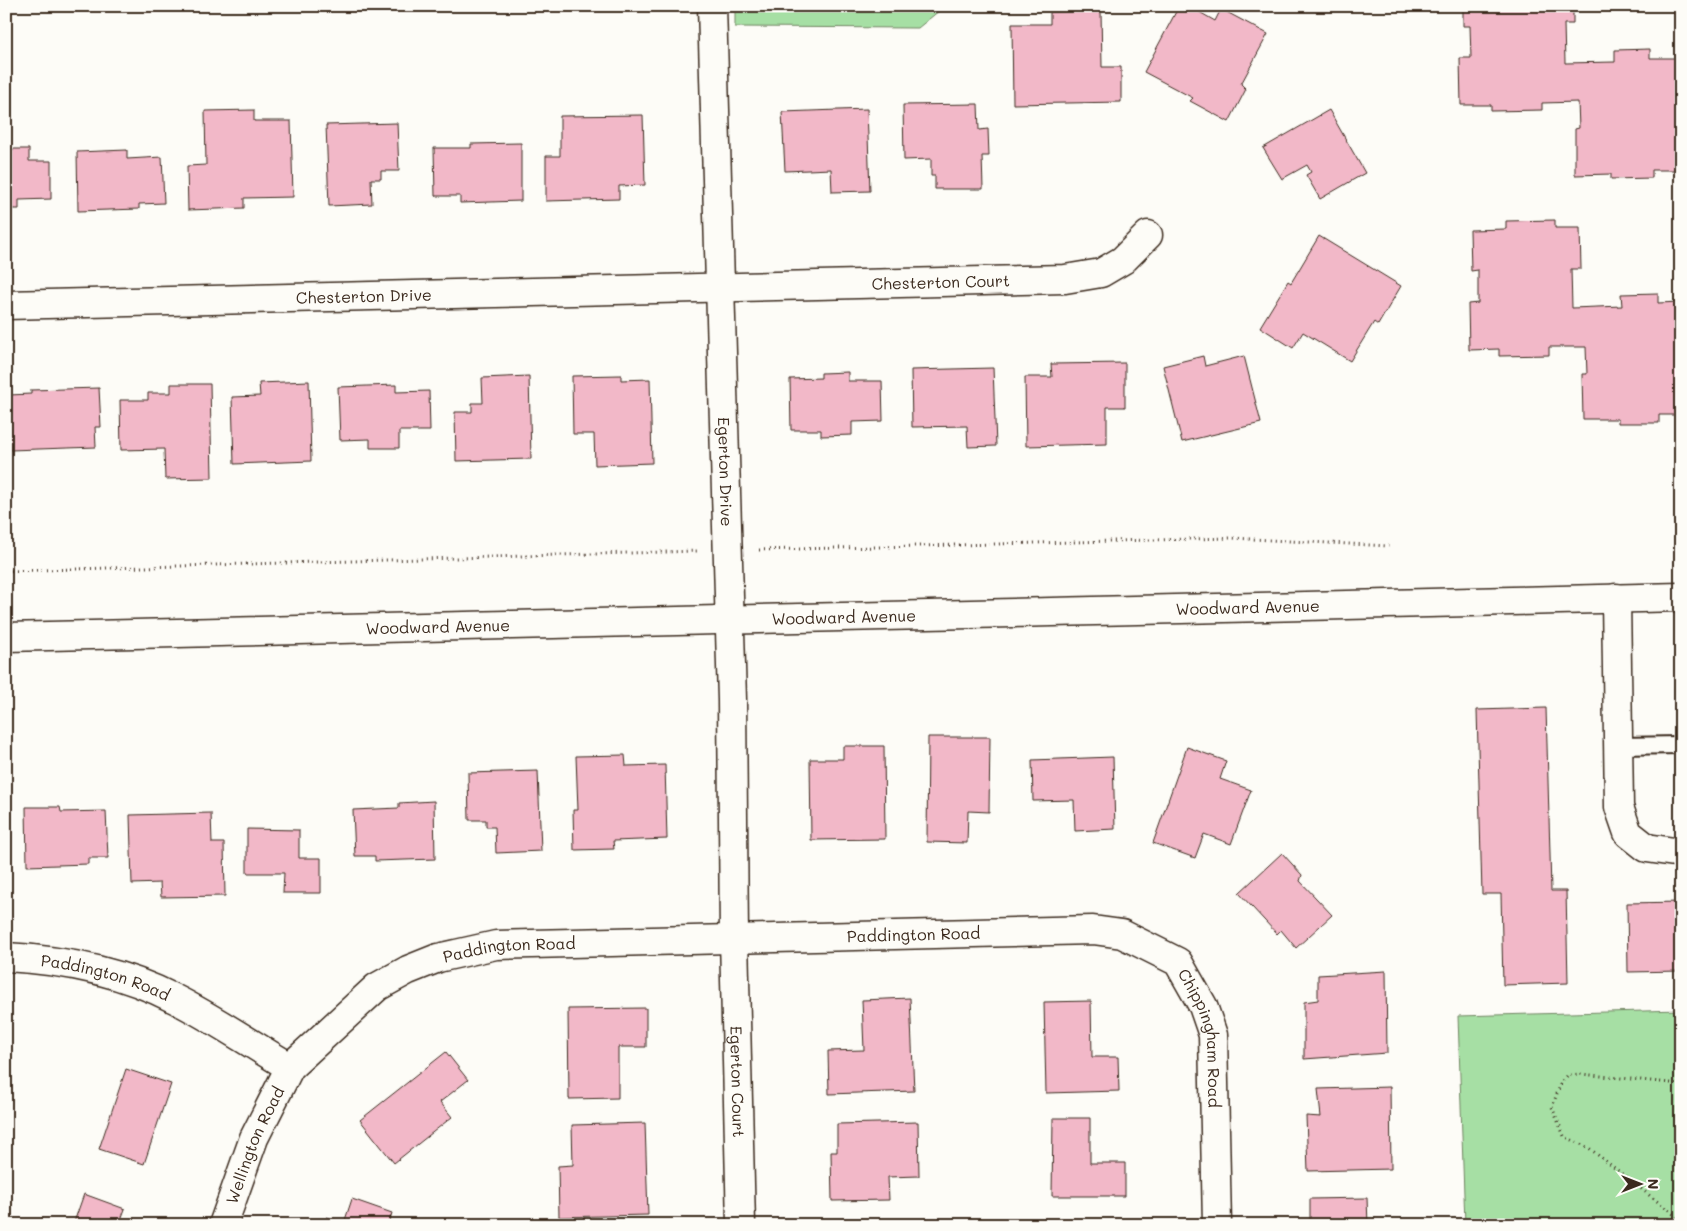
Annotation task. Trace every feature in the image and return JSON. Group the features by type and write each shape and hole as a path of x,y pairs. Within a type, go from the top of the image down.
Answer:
{"street":[{"name":"Egerton Drive","path":"712,6 729,619 734,938"},
{"name":"Chesterton Court","path":"720,287 1065,279 1101,273 1123,260 1148,235"},
{"name":"Chesterton Drive","path":"6,305 720,287"},
{"name":"Woodward Avenue","path":"6,637 1681,597"},
{"path":"1616,598 1619,807 1628,833 1646,848 1681,853"},
{"name":"Paddington Road","path":"6,957 39,959 90,968 122,977 175,999 290,1067 377,987 408,970 438,958 496,945 1076,930"},
{"name":"Chippingham Road","path":"1076,930 1122,934 1178,962 1203,1006 1212,1035 1217,1225"},
{"name":"Egerton Court","path":"734,938 741,1225"},
{"name":"Wellington Road","path":"223,1225 254,1138 266,1110 290,1067"}],"lane":[{"path":"1618,746 1681,745"}],"path":[{"path":"750,550 1232,538 1389,546"},
{"path":"6,570 698,551"},
{"path":"1681,1084 1581,1074 1568,1075 1561,1083 1552,1107 1564,1136 1589,1148 1681,1220"}],"green space":[{"path":"735,6 945,6 918,28 735,27"},
{"path":"1681,1010 1681,1225 1465,1225 1458,1016"}],"building":[{"path":"314,6 368,6 368,7 314,9"},
{"path":"1179,6 1189,6 1215,21 1221,9 1268,34 1241,84 1246,89 1229,122 1190,101 1193,98 1144,72"},
{"path":"1463,6 1573,6 1573,24 1564,24 1565,63 1615,62 1615,50 1650,49 1650,58 1681,58 1681,95 1678,95 1681,170 1652,170 1652,178 1611,179 1611,174 1575,175 1575,129 1579,128 1578,102 1542,103 1542,110 1491,111 1491,105 1461,105 1460,58 1471,58 1470,26 1463,26"},
{"path":"1101,11 1102,67 1121,67 1121,102 1013,104 1012,24 1050,24 1050,12"},
{"path":"978,104 979,130 988,129 989,156 982,156 983,189 935,189 935,176 931,176 931,159 904,160 903,105"},
{"path":"867,109 870,191 832,192 831,169 785,171 782,112"},
{"path":"254,110 254,121 291,121 293,197 244,198 244,208 188,210 187,166 206,165 205,111"},
{"path":"1329,110 1365,173 1320,199 1306,175 1311,172 1307,165 1282,179 1263,148"},
{"path":"643,115 645,185 619,186 619,199 546,201 546,156 560,156 560,116"},
{"path":"397,123 399,171 381,171 381,179 371,179 372,204 329,206 326,125"},
{"path":"521,143 521,201 460,203 460,196 435,196 434,148 471,148 471,144"},
{"path":"6,149 29,149 29,161 51,161 51,199 19,200 19,209 6,209"},
{"path":"127,150 127,159 162,157 164,203 139,204 139,209 78,211 77,152"},
{"path":"1555,220 1555,228 1580,228 1581,269 1571,269 1572,308 1622,306 1621,294 1658,293 1658,303 1681,302 1681,415 1659,415 1659,423 1618,423 1618,419 1583,419 1582,374 1587,374 1586,347 1549,347 1549,355 1499,356 1499,349 1469,350 1468,304 1478,303 1478,270 1471,271 1470,230 1506,229 1506,221"},
{"path":"1319,236 1401,286 1378,325 1374,322 1350,361 1303,332 1293,348 1260,327 1288,281 1291,283"},
{"path":"1203,356 1205,366 1244,356 1261,423 1182,442 1163,366"},
{"path":"1125,363 1125,407 1107,407 1107,444 1026,446 1025,377 1052,377 1051,364"},
{"path":"993,368 996,446 968,447 967,426 912,427 911,370"},
{"path":"848,372 848,381 882,381 883,421 852,422 852,435 821,436 821,430 791,430 790,379 821,378 821,373"},
{"path":"621,375 621,380 650,379 652,463 595,465 594,434 573,434 572,376"},
{"path":"529,376 531,459 456,461 455,412 472,412 472,403 483,403 482,378"},
{"path":"309,381 311,461 234,464 232,397 260,396 259,383"},
{"path":"171,384 210,384 212,478 165,479 164,449 121,450 120,400 148,400 148,393 171,393"},
{"path":"396,385 396,392 429,391 430,431 399,431 399,448 370,448 370,439 340,440 338,387"},
{"path":"99,388 101,427 95,427 96,447 10,450 9,395 31,394 31,390"},
{"path":"1546,708 1551,891 1566,891 1568,983 1503,985 1501,894 1482,894 1477,710"},
{"path":"928,737 990,737 989,812 968,811 967,843 927,842"},
{"path":"843,746 884,746 885,839 811,840 810,759 843,759"},
{"path":"1187,747 1226,761 1220,779 1251,790 1231,844 1204,834 1195,858 1153,843"},
{"path":"625,755 626,766 665,765 667,839 613,841 614,849 574,850 573,810 578,810 576,756"},
{"path":"1113,757 1115,829 1075,831 1074,800 1033,801 1032,760"},
{"path":"538,771 541,851 496,853 495,827 486,827 486,820 469,820 468,773"},
{"path":"434,801 435,859 375,861 375,856 355,856 353,810 399,808 399,803"},
{"path":"26,807 60,807 61,812 106,811 108,858 88,858 88,864 27,866"},
{"path":"211,813 212,843 224,843 225,896 161,897 160,883 132,884 130,815"},
{"path":"247,829 299,830 299,858 321,858 321,893 283,893 284,873 247,873"},
{"path":"1282,853 1302,875 1300,881 1332,915 1296,948 1281,930 1277,934 1239,893"},
{"path":"1681,902 1681,971 1628,972 1627,903"},
{"path":"1386,971 1387,1053 1304,1059 1304,1002 1318,1000 1318,975"},
{"path":"910,998 914,1091 829,1094 828,1051 864,1050 862,1000"},
{"path":"1091,1001 1092,1057 1118,1057 1119,1091 1046,1093 1044,1002"},
{"path":"646,1008 646,1047 618,1047 618,1098 569,1099 568,1009"},
{"path":"446,1052 468,1080 440,1102 452,1117 394,1163 360,1120"},
{"path":"126,1069 171,1084 144,1164 99,1149"},
{"path":"1390,1087 1391,1169 1308,1171 1306,1116 1321,1117 1318,1089"},
{"path":"1053,1118 1090,1118 1090,1163 1125,1163 1125,1196 1052,1196"},
{"path":"918,1122 919,1176 888,1177 889,1200 832,1201 831,1152 837,1152 837,1124"},
{"path":"645,1123 648,1215 559,1217 558,1166 573,1165 572,1125"},
{"path":"84,1194 125,1209 119,1225 73,1225"},
{"path":"1367,1198 1368,1225 1310,1225 1310,1199"},
{"path":"352,1199 392,1213 388,1225 325,1225 327,1217 344,1223"},
{"path":"1122,1222 1122,1225 1074,1225 1074,1223"}]}
